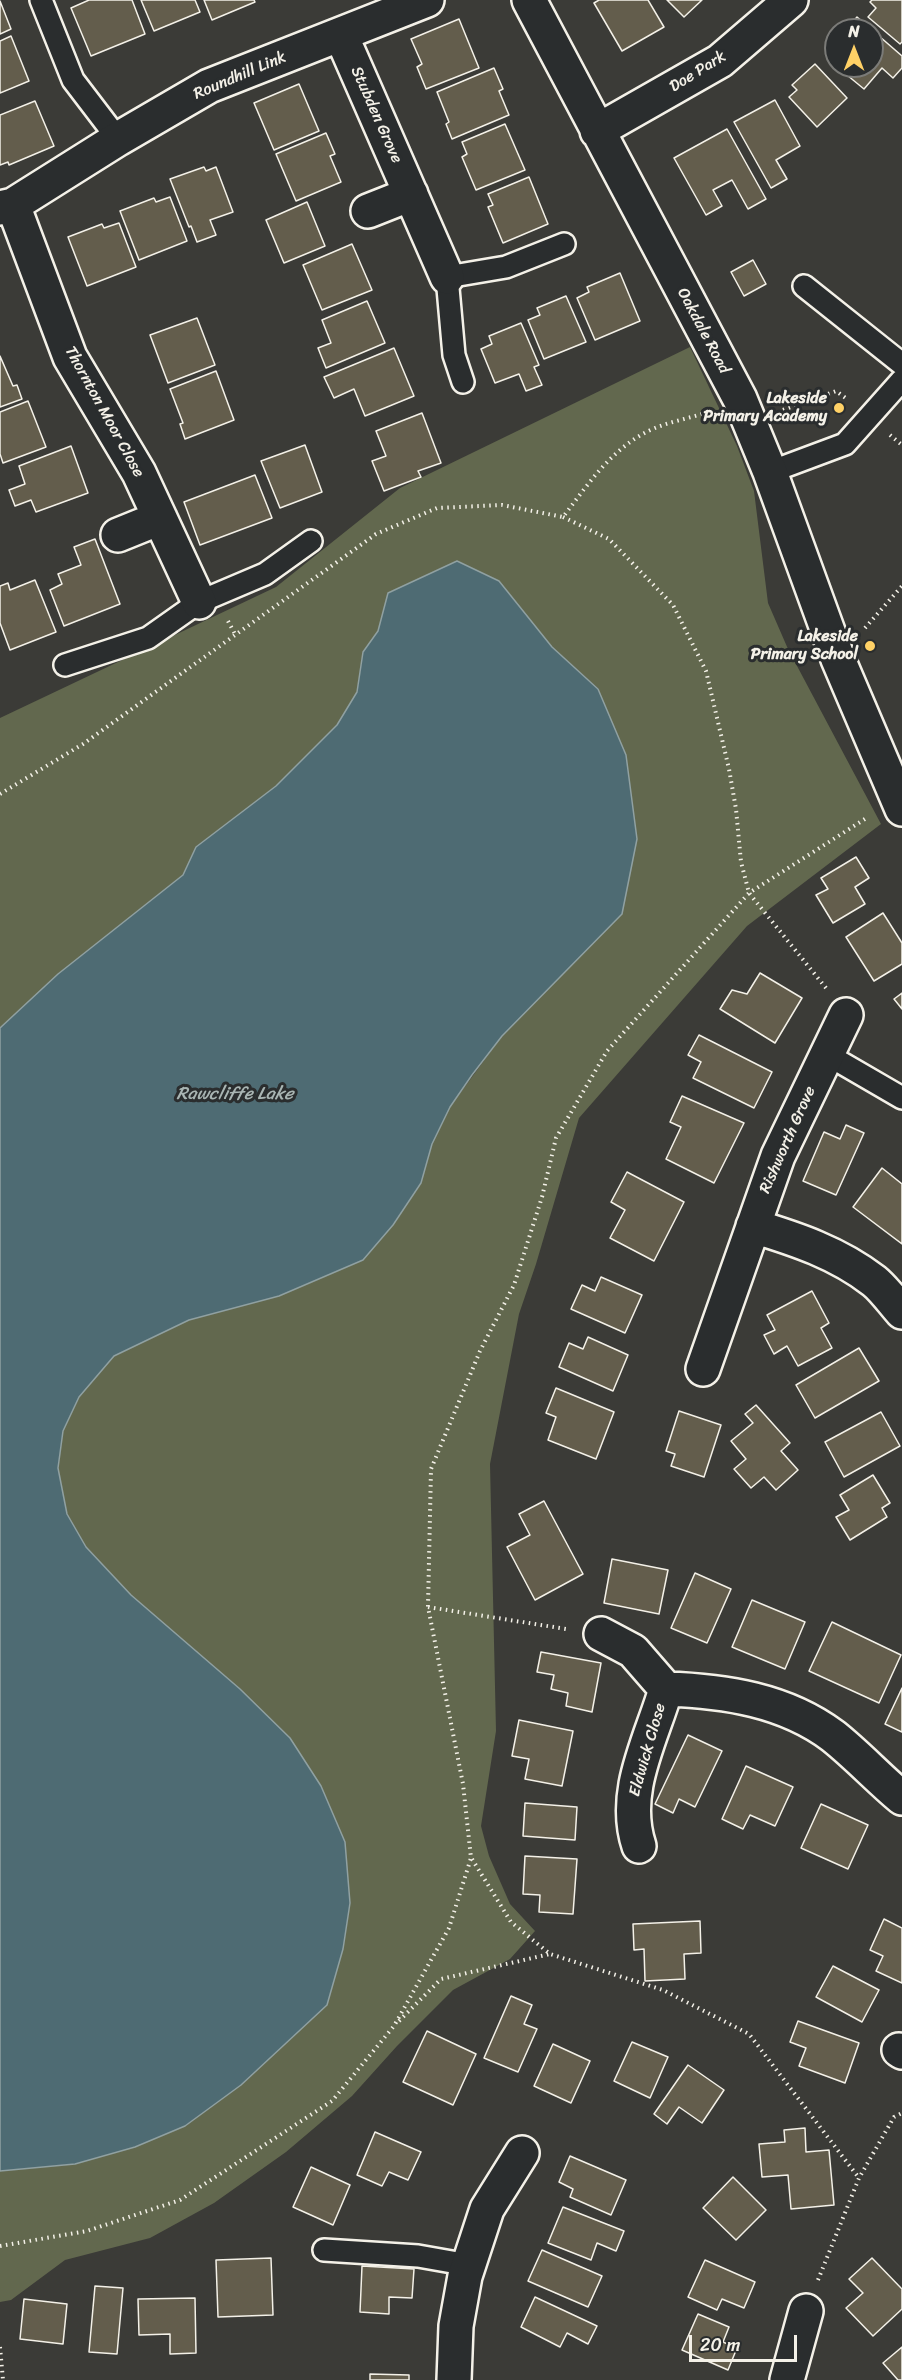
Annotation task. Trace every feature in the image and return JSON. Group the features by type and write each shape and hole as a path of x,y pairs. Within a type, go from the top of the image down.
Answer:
{"street":[{"name":"Roundhill Link","path":"7,206 209,86 427,0"},
{"name":"Oakdale Road","path":"529,0 740,399 770,472 838,659 899,804"},
{"name":"Doe Park","path":"597,131 720,61 791,0"},
{"name":"Stubden Grove","path":"341,35 447,277"},
{"path":"368,211 411,194"},
{"name":"Thornton Moor Close","path":"7,206 70,357 139,473 199,602"},
{"path":"118,535 160,518"},
{"name":"Rishworth Grove","path":"703,1369 778,1156 846,1015"},
{"path":"753,1226 804,1241 838,1257 875,1282 902,1312"},
{"name":"Eldwick Close","path":"601,1634 633,1651 666,1689 708,1690 760,1700 802,1718 833,1736 902,1798"},
{"name":"Eldwick Close","path":"639,1846 633,1829 632,1804 636,1778 666,1689"},
{"path":"454,2380 456,2326 469,2265 487,2209 522,2153"},
{"path":"787,2380 806,2311"}],"lane":[{"path":"41,0 73,80 118,139"},
{"path":"463,382 454,355 447,277 506,267 564,244"},
{"path":"804,286 902,364"},
{"path":"770,472 845,444 902,380"},
{"path":"65,665 148,638 199,602 265,574 311,541"},
{"path":"828,1055 902,1098"},
{"path":"324,2250 418,2256 469,2265"}],"path":[{"path":"782,411 836,391 902,445"},
{"path":"563,517 596,473 628,442 655,428 697,416 740,399"},
{"path":"0,794 83,744 376,534 437,508 502,505 563,517 609,539 673,605 706,671 736,809 741,862 749,893 806,961 846,1015"},
{"path":"838,659 902,586"},
{"path":"394,2026 448,1928 471,1858 463,1784 428,1607 431,1469 480,1351 514,1285 542,1197 556,1138 607,1051 749,893 899,804"},
{"path":"428,1607 601,1634"},
{"path":"471,1858 512,1922 550,1954 663,1990 749,2034 859,2178"},
{"path":"0,2246 87,2231 180,2200 332,2101 394,2026 441,1979 550,1954"},
{"path":"806,2311 859,2178 894,2117 902,2113"},
{"path":"0,2347 3,2380"}],"green space":[{"path":"690,347 737,446 754,491 768,603 788,649 881,824 747,926 579,1118 519,1314 490,1464 496,1731 481,1826 489,1856 510,1904 535,1931 510,1959 453,1990 397,2046 352,2096 286,2152 214,2203 150,2238 65,2260 11,2300 0,2302 0,2171 75,2164 135,2147 185,2126 241,2085 327,2005 343,1949 350,1903 240,1689 131,1595 86,1547 67,1514 58,1468 63,1431 79,1397 114,1356 189,1320 279,1296 363,1260 393,1225 421,1183 432,1144 450,1107 502,1036 599,689 552,647 499,581 457,561 388,593 378,631 363,652 357,692 337,725 276,786 196,847 183,875 58,974 0,1028 0,718 276,587 400,488"}],"water":[{"name":"Rawcliffe Lake","path":"457,561 499,581 552,647 598,689 626,755 637,839 622,914 502,1036 472,1075 450,1107 432,1144 421,1183 393,1225 363,1260 279,1296 189,1320 114,1356 79,1397 63,1431 58,1468 67,1514 86,1547 131,1595 240,1689 290,1738 321,1786 345,1842 350,1903 343,1949 327,2005 241,2085 185,2126 135,2147 75,2164 0,2171 0,1028 58,974 183,875 196,847 276,786 337,725 357,692 363,652 378,631 388,593"}],"building":[{"path":"89,0 132,0 145,34 91,56 71,8"},
{"path":"141,0 195,0 200,12 154,31"},
{"path":"204,0 254,0 255,2 212,20"},
{"path":"599,0 648,0 664,27 622,51 594,3"},
{"path":"667,0 702,0 684,17"},
{"path":"872,0 902,0 902,42 900,44 884,30 884,18 868,17 876,8 870,2"},
{"path":"0,1 11,29 0,34"},
{"path":"459,19 479,68 426,89 417,67 422,64 411,39"},
{"path":"11,36 29,81 0,93 0,41"},
{"path":"884,40 902,56 902,68 893,78 884,70"},
{"path":"815,64 824,74 824,78 828,78 847,98 817,127 789,97 797,90 792,85"},
{"path":"494,68 503,89 499,91 509,115 452,139 446,124 449,122 437,92"},
{"path":"851,78 873,78 864,89"},
{"path":"299,84 319,131 274,150 254,103"},
{"path":"775,100 800,146 776,160 787,179 771,188 734,122"},
{"path":"35,101 54,146 9,165 8,162 0,165 0,115"},
{"path":"505,124 525,170 476,190 462,157 467,154 462,142"},
{"path":"727,129 766,199 748,209 732,180 713,190 722,206 706,215 674,158"},
{"path":"326,133 335,154 330,156 341,182 296,201 276,154"},
{"path":"204,167 206,171 216,167 233,212 210,220 216,235 197,242 170,179"},
{"path":"529,177 548,224 503,243 488,207 493,205 488,194"},
{"path":"170,197 187,241 139,260 120,211 154,198 156,202"},
{"path":"307,202 325,246 284,263 266,220"},
{"path":"119,223 136,267 87,286 68,237 102,224 104,228"},
{"path":"352,244 372,290 322,310 303,265"},
{"path":"753,260 766,284 744,296 731,272"},
{"path":"620,273 640,321 595,340 577,298 589,292 587,287"},
{"path":"566,296 586,342 544,359 528,320 540,315 537,308"},
{"path":"367,301 385,343 326,368 318,348 331,343 322,320"},
{"path":"197,318 215,365 168,383 150,335"},
{"path":"521,323 539,365 534,367 542,385 526,391 519,374 495,383 481,349 492,344 489,336"},
{"path":"394,348 414,396 365,416 354,389 334,398 324,377"},
{"path":"0,356 13,386 17,385 22,399 0,407"},
{"path":"216,371 234,420 185,439 180,424 183,423 170,389"},
{"path":"28,401 46,447 3,463 0,454 0,412"},
{"path":"422,413 441,463 418,471 421,477 384,491 372,461 386,456 376,431"},
{"path":"305,445 322,492 280,508 261,461"},
{"path":"71,446 88,493 36,512 31,500 15,506 9,490 25,484 19,466"},
{"path":"255,475 272,518 200,545 184,502"},
{"path":"95,539 120,604 64,626 50,590 62,584 58,574 81,565 74,547"},
{"path":"35,580 56,632 10,650 0,623 0,586 8,583 10,590"},
{"path":"856,857 869,878 855,887 865,904 833,923 816,895 828,889 821,878"},
{"path":"883,913 902,943 902,964 874,981 846,937"},
{"path":"760,973 802,998 775,1043 720,1009 732,990 747,994"},
{"path":"902,993 902,1009 894,999"},
{"path":"699,1035 772,1072 754,1108 693,1078 701,1062 688,1055"},
{"path":"682,1096 744,1123 714,1183 666,1159 681,1127 670,1122"},
{"path":"846,1125 864,1133 836,1195 803,1181 824,1132 840,1139"},
{"path":"882,1168 902,1184 902,1244 853,1207"},
{"path":"627,1172 684,1202 654,1261 610,1238 625,1210 611,1202"},
{"path":"601,1277 642,1295 625,1333 571,1309 582,1285 595,1291"},
{"path":"812,1291 829,1323 821,1328 832,1348 798,1366 787,1346 774,1354 764,1335 775,1330 767,1315"},
{"path":"588,1337 628,1355 613,1391 559,1367 569,1343 583,1349"},
{"path":"859,1348 879,1381 815,1418 796,1385"},
{"path":"556,1388 614,1412 596,1459 548,1440 556,1417 546,1413"},
{"path":"756,1405 790,1443 781,1451 798,1470 776,1490 764,1477 751,1488 734,1469 746,1459 731,1441 753,1423 745,1414"},
{"path":"679,1411 721,1425 704,1477 671,1466 675,1454 666,1451"},
{"path":"881,1412 900,1446 844,1477 825,1442"},
{"path":"873,1475 890,1503 882,1508 887,1517 850,1540 836,1517 849,1510 840,1495"},
{"path":"544,1501 583,1574 535,1600 507,1547 530,1535 519,1514"},
{"path":"612,1559 668,1570 659,1614 604,1603"},
{"path":"695,1573 731,1589 707,1643 671,1628"},
{"path":"752,1600 805,1622 785,1669 732,1647"},
{"path":"832,1622 901,1655 879,1703 809,1671"},
{"path":"541,1652 601,1663 592,1712 566,1706 568,1693 551,1689 554,1675 537,1672"},
{"path":"902,1688 902,1732 885,1724"},
{"path":"519,1720 573,1731 562,1786 525,1779 529,1759 512,1756"},
{"path":"688,1735 722,1751 695,1807 679,1799 673,1813 655,1804"},
{"path":"746,1766 793,1787 775,1826 750,1815 743,1829 722,1819"},
{"path":"525,1803 577,1807 575,1840 523,1836"},
{"path":"821,1804 868,1825 848,1869 801,1848"},
{"path":"525,1856 577,1859 573,1914 539,1912 540,1895 523,1894"},
{"path":"884,1919 902,1928 902,1983 876,1971 883,1956 870,1950"},
{"path":"700,1921 701,1953 684,1954 685,1979 645,1981 644,1949 634,1950 633,1924"},
{"path":"833,1966 879,1990 862,2022 816,1997"},
{"path":"511,1996 532,2005 524,2024 537,2029 518,2072 484,2058"},
{"path":"798,2021 859,2043 845,2083 799,2066 806,2048 790,2042"},
{"path":"427,2031 476,2054 453,2105 403,2082"},
{"path":"632,2042 668,2057 650,2098 614,2081"},
{"path":"553,2044 590,2061 571,2103 534,2086"},
{"path":"688,2065 724,2090 702,2123 679,2107 667,2124 654,2114"},
{"path":"805,2128 806,2152 829,2150 834,2205 791,2209 788,2175 762,2177 759,2144 785,2142 784,2130"},
{"path":"375,2132 421,2152 408,2180 389,2172 382,2186 357,2175"},
{"path":"570,2156 626,2180 611,2215 570,2197 573,2189 559,2182"},
{"path":"311,2167 350,2185 333,2225 293,2207"},
{"path":"733,2177 766,2210 736,2240 703,2208"},
{"path":"563,2207 624,2231 616,2251 597,2243 591,2260 548,2243"},
{"path":"542,2250 602,2276 588,2307 528,2281"},
{"path":"271,2258 273,2315 218,2317 216,2260"},
{"path":"872,2258 902,2289 902,2309 873,2336 846,2308 863,2293 849,2279"},
{"path":"705,2260 755,2282 744,2308 722,2299 717,2310 688,2297"},
{"path":"362,2266 414,2269 412,2298 389,2297 389,2314 360,2312"},
{"path":"95,2286 123,2288 117,2354 89,2352"},
{"path":"535,2297 597,2326 588,2344 567,2333 560,2347 521,2327"},
{"path":"195,2298 196,2353 170,2354 170,2334 139,2335 138,2299"},
{"path":"24,2299 67,2304 63,2344 20,2339"},
{"path":"698,2314 729,2327 723,2342 737,2348 728,2370 682,2350"},
{"path":"902,2347 902,2380 898,2380 883,2363"},
{"path":"370,2374 409,2375 409,2380 370,2380"}],"place":[{"name":"Lakeside Primary Academy","path":"839,408"},
{"name":"Lakeside Primary School","path":"870,646"}]}
